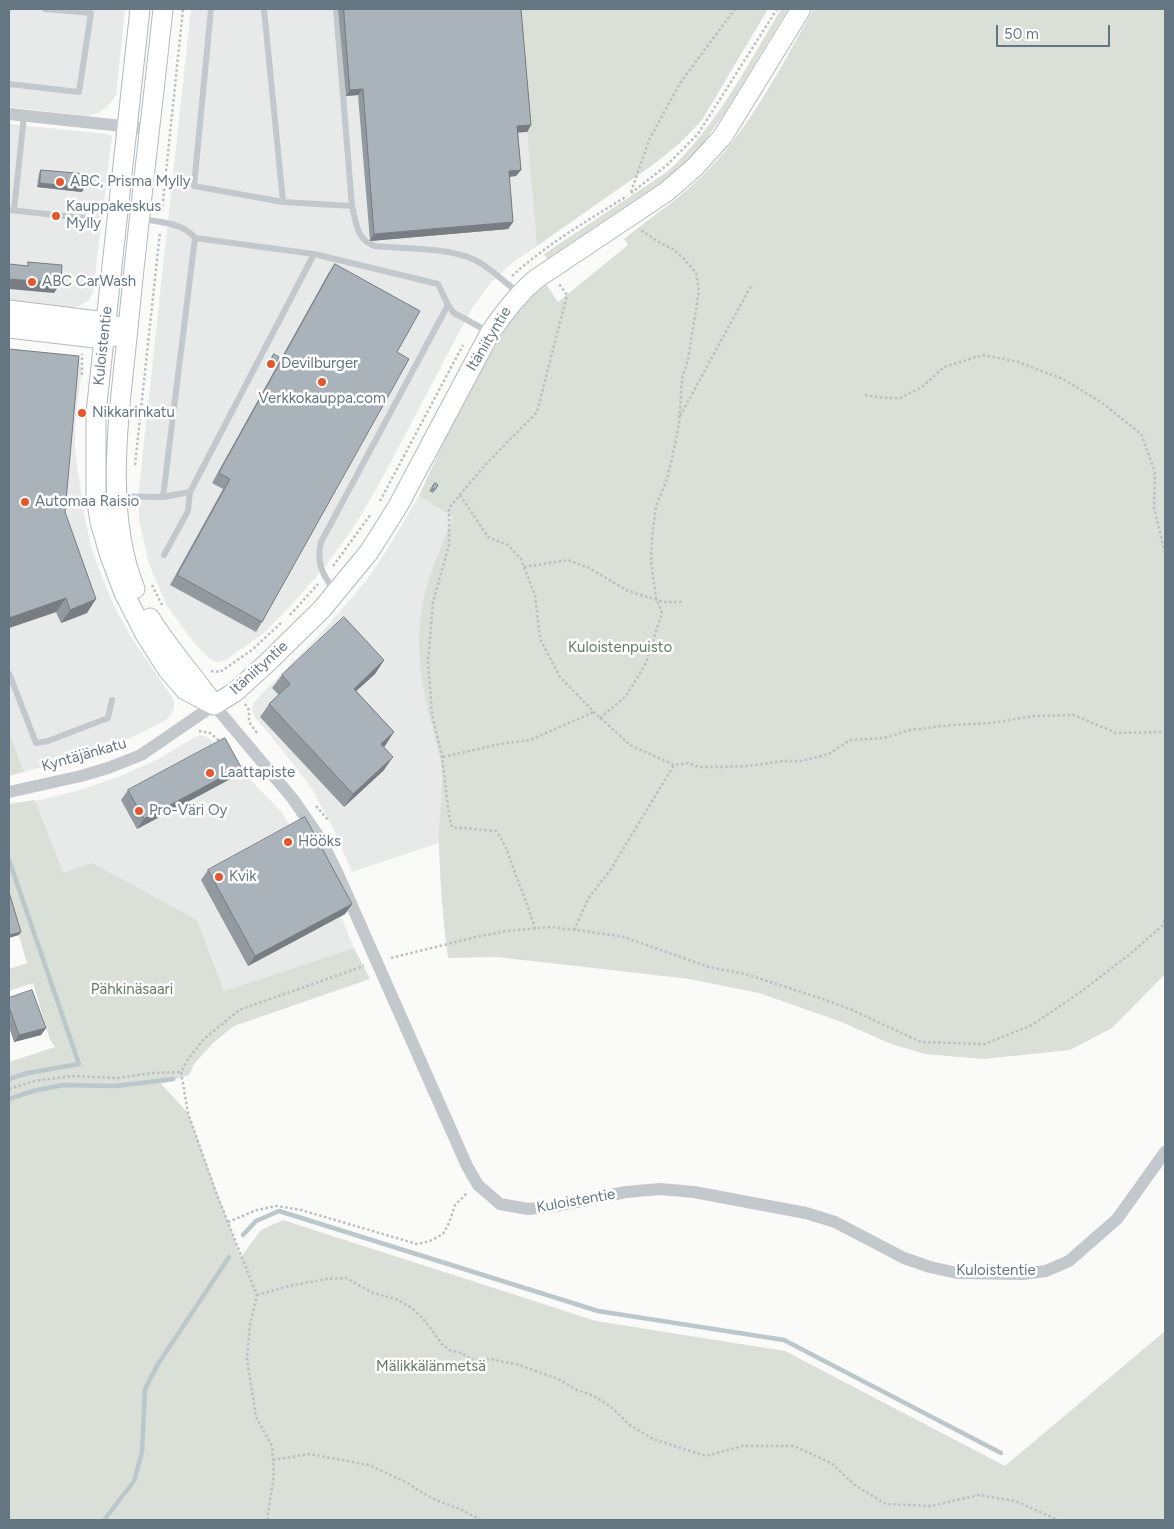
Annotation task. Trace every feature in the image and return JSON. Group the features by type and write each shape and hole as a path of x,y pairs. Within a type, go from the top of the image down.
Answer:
{"street":[{"name":"Kuloistentie","path":"140,9 96,413 96,496 100,522 110,556 124,593 138,621 176,682 185,690 214,705"},
{"name":"Kuloistentie","path":"163,9 119,429 117,496 123,551 135,588 156,628 214,705 293,799 322,840 467,1166 478,1185 500,1204 528,1209 556,1206 626,1192 660,1189 694,1192 806,1213 835,1222 904,1258 930,1267 956,1273 1022,1274 1046,1271 1069,1261 1117,1219 1165,1152"},
{"name":"Itäniityntie","path":"214,705 235,692 267,663 336,593 369,552 390,520 490,333 507,307 519,293 549,269 666,192 696,167 723,136 801,9"},
{"path":"9,114 150,128"},
{"path":"9,310 105,330"},
{"path":"9,328 128,331"},
{"name":"Kyntäjänkatu","path":"9,792 81,776 141,755 214,705"}],"lane":[{"path":"9,84 79,92 91,13 45,9"},
{"path":"211,9 194,186 283,202 352,206"},
{"path":"264,9 283,202"},
{"path":"336,9 352,206 358,232 368,244 375,246 439,251 475,260 519,293"},
{"path":"24,116 12,210 84,218"},
{"path":"140,219 161,222 188,230 194,238 163,496"},
{"path":"194,238 314,254 438,284 454,313 490,333"},
{"path":"164,555 188,511 190,492 314,254"},
{"path":"336,593 324,576 320,565 319,552 321,542 448,305"},
{"path":"96,496 163,496 190,492"},
{"path":"9,673 36,743 48,741 108,718 112,700"}],"path":[{"path":"135,466 183,9"},
{"path":"630,194 649,140 680,83 735,9"},
{"path":"600,718 626,696 645,664 662,613 656,598 651,561 656,506 666,482 672,459 679,417 682,378 696,321 699,291 696,273 673,249 638,228"},
{"path":"535,929 506,845 496,831 452,827 448,815 442,757 432,714 428,662 433,602 449,545 449,508 486,464 536,412 567,294 558,283"},
{"path":"679,417 752,284"},
{"path":"865,395 900,398 922,387 944,367 982,355 1018,362 1063,379 1101,402 1141,434 1155,472 1154,508 1165,553"},
{"path":"460,495 488,537 508,545 522,559 535,595 540,639 560,677 600,718 630,744 674,765 688,763 698,767 721,767 801,761 829,754 850,740 884,738 910,730 992,723 1034,716 1074,715 1116,733 1165,732"},
{"path":"524,567 568,560 589,568 628,591 664,602 683,602"},
{"path":"149,580 163,608"},
{"path":"442,757 500,744 530,740 594,712"},
{"path":"194,732 210,733 223,744"},
{"path":"574,930 588,899 611,869 674,765"},
{"path":"267,1520 274,1474 272,1446 256,1417 247,1359 250,1324 257,1295 215,1190 188,1113 181,1072 188,1058 204,1039 239,1010 377,962 476,937 507,931 551,927 624,938 709,967 745,974 850,1009 921,1042 985,1044 1032,1025 1082,991 1130,954 1162,926 1165,919"},
{"path":"9,1089 34,1081 72,1076 118,1078 152,1073 181,1072"},
{"path":"228,1222 257,1210 277,1206 301,1210 417,1244 430,1241 442,1234 449,1223 455,1205 466,1193 478,1185"},
{"path":"257,1295 293,1284 346,1278 373,1293 396,1299 412,1308 449,1350 462,1353 472,1360 490,1360 519,1365 558,1379 577,1390 594,1396 610,1406 630,1425 653,1439 706,1456 742,1446 794,1446 831,1463 856,1486 886,1504 931,1506 979,1495 1014,1501 1058,1520"},
{"path":"273,1460 310,1454 369,1465 408,1482 419,1491 436,1500 482,1520"}],"shaded area":[{"path":"9,9 125,9 116,95 108,106 98,113 87,116 9,107"},
{"path":"191,9 516,9 537,246 512,263 490,284 472,308 377,488 354,527 327,564 265,632 226,660 217,662 210,659 194,643 167,606 149,564 139,520 138,497"},
{"name":"Kauppakeskus Mylly","path":"9,124 112,136 93,292 89,300 74,309 9,300"},
{"path":"9,349 72,356 79,360 82,369 75,424 75,449 84,514 91,546 115,608 131,637 174,700 172,714 166,720 133,737 98,752 24,772 9,732"},
{"path":"419,496 453,517 426,587 421,613 419,640 420,667 424,693 438,745 442,771 443,798 439,843 352,872 334,830 312,789 254,716 252,708 254,702 323,631 366,581"},
{"path":"202,735 209,738 279,809 307,849 331,892 354,948 224,991 197,920 63,874 35,801 77,791 118,777 158,759 195,737"}],"green space":[{"path":"516,9 768,9 702,120 680,143 654,164 537,246"},
{"path":"781,9 788,9 724,114 689,159 671,176 547,259 544,254 667,172 685,154 701,136 730,95"},
{"name":"Kuloistenpuisto","path":"814,9 1165,9 1165,974 1112,1028 1070,1050 983,1059 925,1054 891,1044 839,1021 759,993 690,979 497,957 448,958 442,902 439,845 442,774 422,680 419,640 426,588 453,517 419,496 443,443 477,377 515,312 546,284 558,302 628,245 624,239 681,195 712,166 742,130 755,110"},
{"path":"9,732 24,772 9,776"},
{"path":"35,800 63,873 92,863 197,920 224,991 354,948 370,979 234,1026 214,1042 194,1064 189,1075 161,1084 188,1113 241,1257 261,1230 283,1220 596,1321 785,1351 1005,1466 1165,1331 1165,1520 9,1520 9,1062 55,1047 50,1040 33,983 9,991 9,969 27,963 9,901 9,804"}],"building":[{"path":"344,9 521,9 531,125 517,126 521,170 509,171 513,222 374,234 363,89 350,90"},
{"name":"ABC, Prisma Mylly","path":"41,170 86,174 84,188 40,183"},
{"path":"28,262 62,265 61,283 9,279 9,264 28,266"},
{"path":"335,264 420,311 397,352 409,359 262,622 177,575 230,479 219,473"},
{"path":"9,349 79,356 65,512 96,599 70,610 66,598 9,618"},
{"path":"274,354 279,357 274,367 269,364"},
{"path":"435,483 438,485 435,490 432,488"},
{"path":"344,617 384,660 354,689 394,732 381,744 393,757 353,794 269,704 290,684 282,675"},
{"path":"225,738 241,767 144,819 128,790"},
{"path":"305,817 352,904 255,956 208,870"},
{"path":"9,892 21,932 9,935"},
{"path":"32,990 46,1028 19,1035 9,1007 9,998"}],"waterway":[{"path":"9,860 79,1064 28,1073 9,1079"},
{"path":"9,1099 33,1091 63,1085 116,1086 173,1079"},
{"path":"243,1235 256,1221 279,1211 598,1311 784,1340 1001,1453"},
{"path":"104,1520 134,1481 142,1452 145,1389 158,1364 229,1257"}],"place":[{"name":"ABC, Prisma Mylly","path":"60,182"},
{"name":"Kauppakeskus Mylly","path":"56,216"},
{"name":"ABC CarWash","path":"32,282"},
{"name":"Devilburger","path":"271,364"},
{"name":"Verkkokauppa.com","path":"322,382"},
{"name":"Nikkarinkatu","path":"82,413"},
{"name":"Automaa Raisio","path":"25,502"},
{"name":"Laattapiste","path":"210,773"},
{"name":"Pro-Väri Oy","path":"139,811"},
{"name":"Hööks","path":"288,842"},
{"name":"Kvik","path":"219,877"}],"park label":[{"name":"Pähkinäsaari","path":"132,990"},
{"name":"Mälikkälänmetsä","path":"431,1367"}]}
